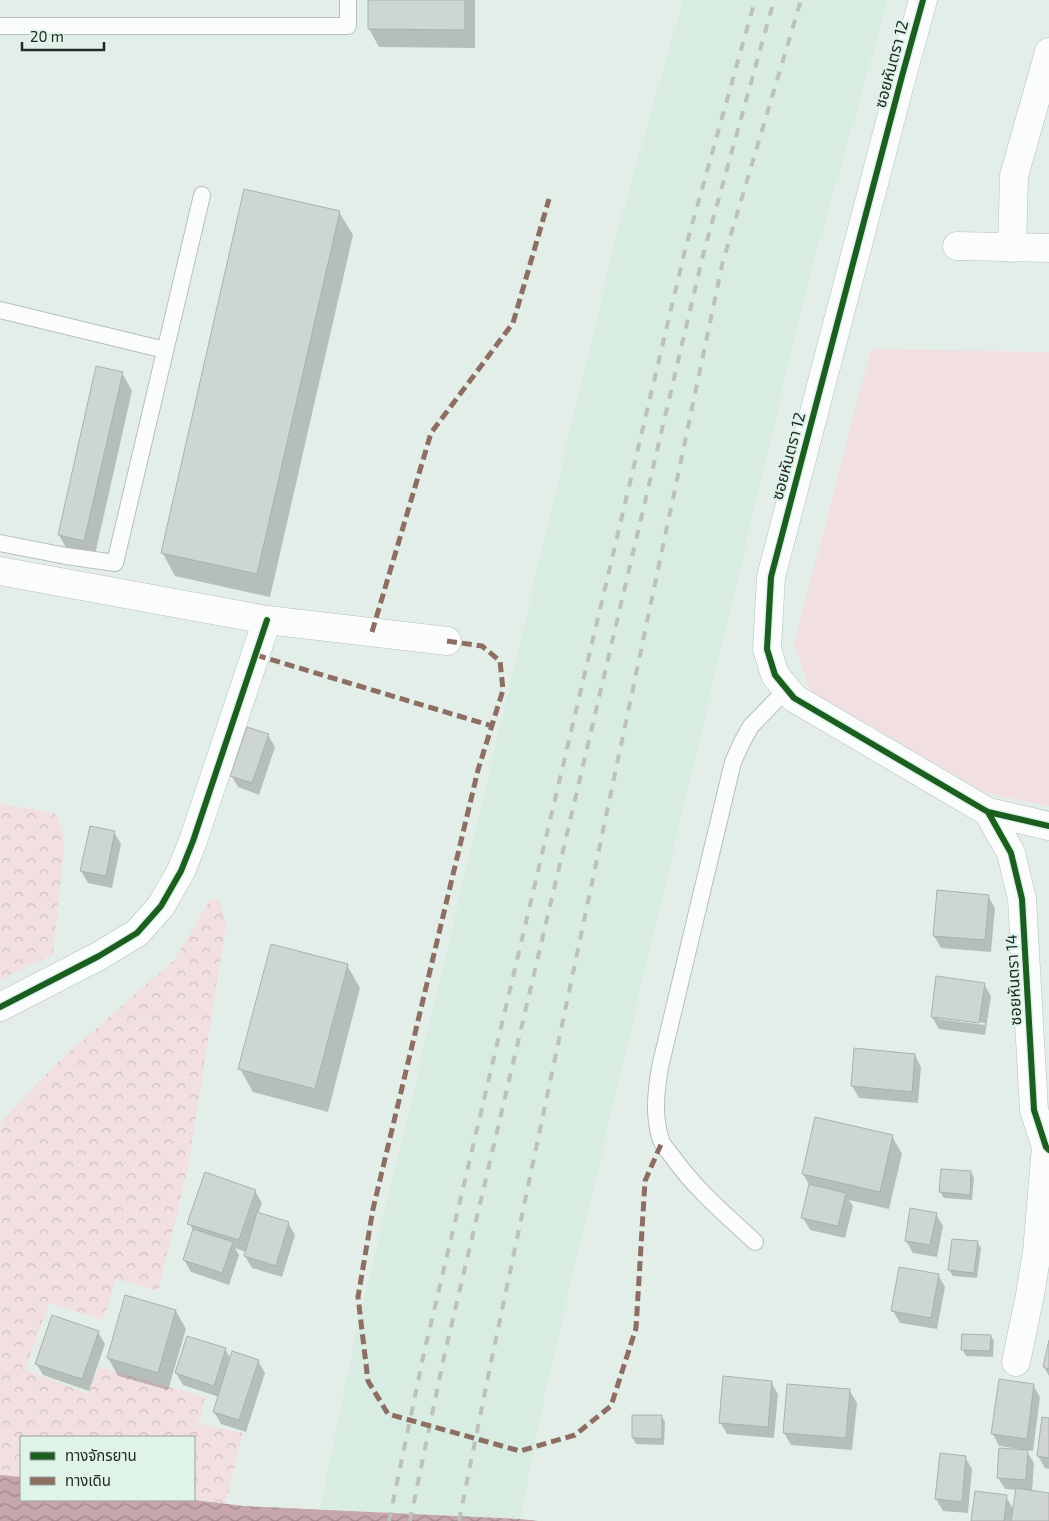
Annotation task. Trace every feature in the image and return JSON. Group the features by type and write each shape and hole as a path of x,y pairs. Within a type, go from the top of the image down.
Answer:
{"street":[{"name":"ซอยหันตรา 12","path":"923,0 771,577 767,649 775,675 794,698 988,812"},
{"path":"1012,248 1014,176 1044,87 1049,52"},
{"path":"957,246 1049,248"},
{"path":"0,571 267,620 447,640"},
{"path":"0,1007 99,956 137,933 161,906 181,871 193,841 267,620"},
{"path":"988,812 1049,826"},
{"name":"ซอยหันตรา 14","path":"988,812 1011,853 1022,899 1034,1110 1047,1148"},
{"path":"1016,1362 1037,1252 1047,1148"}],"lane":[{"path":"0,26 348,26 348,0"},
{"path":"0,543 115,563 202,195"},
{"path":"0,310 165,350"},
{"path":"755,1242 682,1171 662,1142 656,1118 655,1098 660,1067 733,762 752,726 787,690"}],"shaded area":[{"path":"683,0 888,0 808,282 548,1380 520,1519 320,1509 355,1338 617,233"}],"green space":[{"path":"871,349 1049,352 1049,806 988,794 811,691 794,644"},
{"path":"0,803 55,814 65,837 53,955 0,979"},
{"path":"219,900 226,925 188,1167 158,1291 116,1279 103,1320 49,1303 25,1370 88,1394 99,1367 205,1397 198,1424 243,1433 225,1504 195,1500 195,1436 20,1436 20,1477 0,1475 0,1126 2,1121 59,1061 175,959 209,901"}],"water":[{"path":"0,1475 20,1477 20,1501 195,1500 244,1506 538,1521 0,1521"}],"building":[{"path":"368,0 465,0 465,30 368,29"},
{"path":"244,189 340,211 257,574 161,553"},
{"path":"96,366 123,372 84,541 58,535"},
{"path":"247,727 269,734 252,783 230,776"},
{"path":"90,826 115,831 106,876 80,871"},
{"path":"937,890 989,895 985,940 933,936"},
{"path":"271,944 348,964 315,1089 238,1069"},
{"path":"936,976 985,983 979,1023 931,1017"},
{"path":"854,1048 915,1054 912,1092 851,1086"},
{"path":"815,1117 893,1135 880,1192 802,1174"},
{"path":"941,1169 971,1171 970,1195 939,1192"},
{"path":"205,1172 256,1190 239,1240 187,1224"},
{"path":"809,1184 846,1193 838,1226 801,1218"},
{"path":"910,1208 937,1213 930,1245 905,1241"},
{"path":"257,1212 289,1222 276,1266 244,1256"},
{"path":"193,1229 233,1242 222,1273 183,1260"},
{"path":"952,1239 978,1241 974,1273 948,1270"},
{"path":"899,1267 939,1274 931,1318 891,1311"},
{"path":"125,1295 176,1310 158,1373 107,1358"},
{"path":"52,1315 99,1331 82,1379 35,1364"},
{"path":"962,1334 991,1335 990,1351 961,1350"},
{"path":"187,1336 226,1348 214,1386 175,1373"},
{"path":"1049,1340 1049,1369 1043,1367"},
{"path":"232,1351 259,1360 239,1420 213,1412"},
{"path":"723,1376 772,1381 768,1427 719,1423"},
{"path":"999,1379 1034,1384 1027,1439 991,1434"},
{"path":"787,1384 850,1389 846,1438 783,1433"},
{"path":"632,1415 662,1415 662,1439 632,1438"},
{"path":"1042,1417 1049,1418 1049,1458 1037,1456"},
{"path":"999,1448 1028,1450 1026,1480 997,1478"},
{"path":"940,1453 966,1456 962,1502 935,1499"},
{"path":"1016,1488 1049,1493 1049,1521 1011,1521"},
{"path":"975,1491 1007,1495 1004,1521 971,1521"}],"railway":[{"path":"389,1521 424,1353 685,250 755,0"},
{"path":"410,1521 444,1357 703,255 774,0"},
{"path":"459,1521 723,261 801,0"}],"marked path":[{"path":"372,632 431,433 513,323 549,199"},
{"path":"447,641 482,646 500,661 503,690 478,770 373,1209 358,1297 368,1381 388,1414 520,1451 575,1435 611,1406 636,1328 645,1181 662,1142"},
{"path":"256,655 492,726"}],"cycle path":[{"path":"923,0 771,577 767,649 775,675 794,698 988,812 1049,826"},
{"path":"0,1007 99,956 137,933 161,906 181,871 193,841 267,620"},
{"path":"988,812 1011,853 1022,899 1034,1110 1046,1147 1049,1150"}]}
